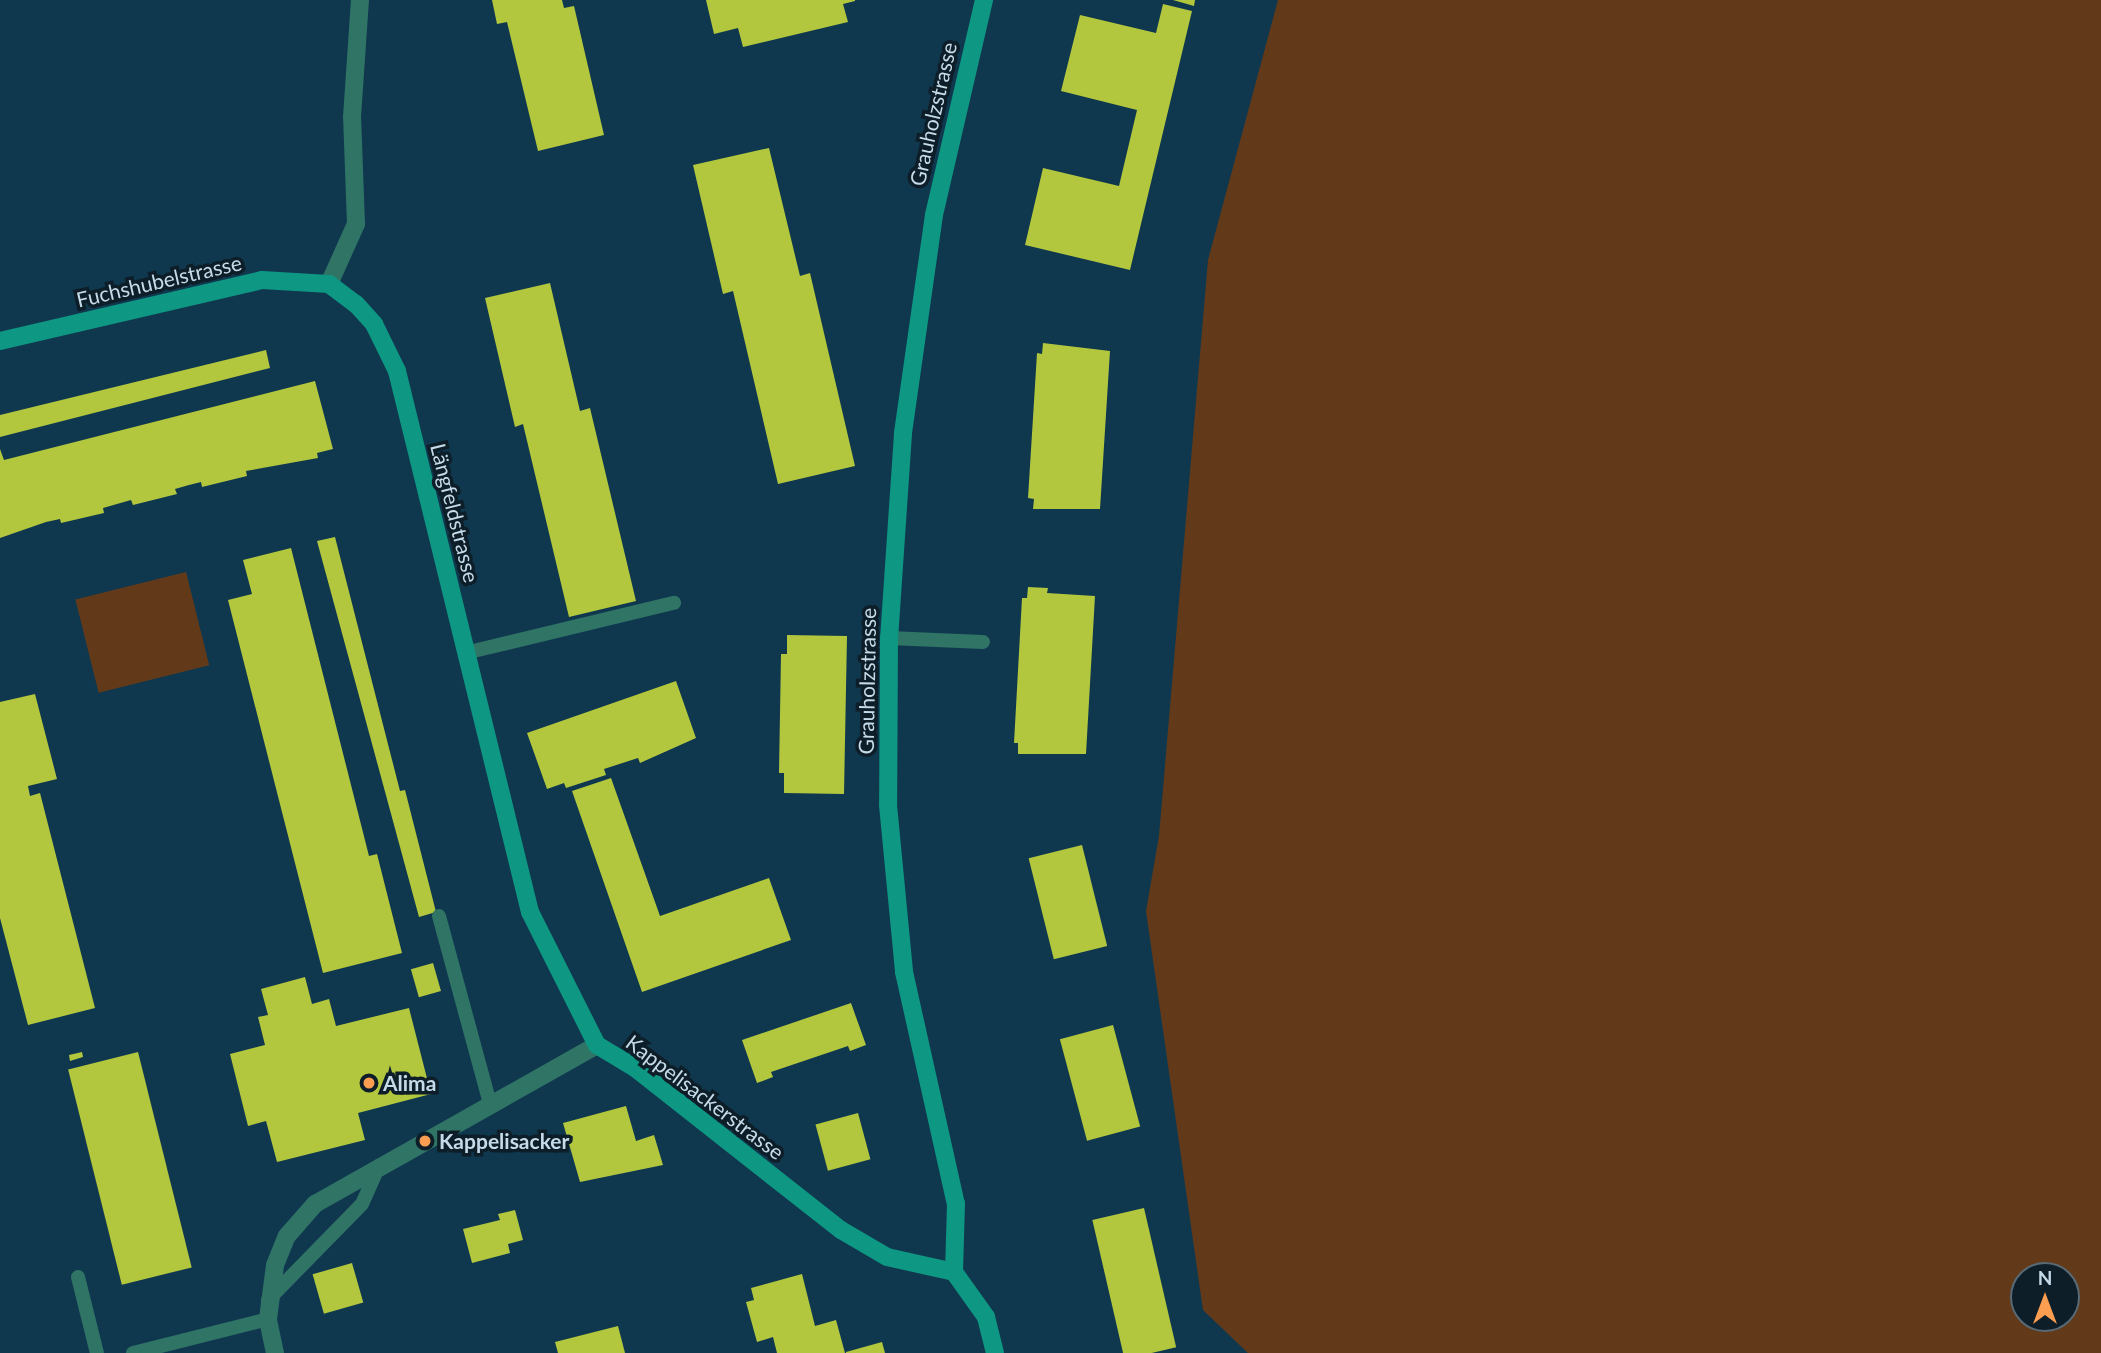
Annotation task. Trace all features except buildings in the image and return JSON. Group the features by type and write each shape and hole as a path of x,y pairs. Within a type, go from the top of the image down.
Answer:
{"street":[{"path":"329,284 356,224 352,117 360,0"},
{"name":"Grauholzstrasse","path":"954,1272 956,1204 904,972 892,863 889,638 903,433 934,215 984,0"},
{"name":"Fuchshubelstrasse","path":"0,341 262,280 329,284"},
{"name":"Längfeldstrasse","path":"329,284 345,294 374,324 397,371 530,912 597,1045"},
{"name":"Kappelisackerstrasse","path":"275,1353 268,1319 268,1300 287,1236 315,1204 597,1045 635,1068 841,1230 887,1257 954,1272"},
{"path":"954,1272 986,1317 995,1353"}],"lane":[{"path":"465,653 674,603"},
{"path":"889,638 983,642"},
{"path":"439,916 490,1104"},
{"path":"268,1300 362,1204 380,1165"},
{"path":"78,1277 97,1353"},
{"path":"133,1353 268,1319"}],"shaded area":[{"path":"1278,0 2101,0 2101,1353 1248,1353 1203,1310 1146,911 1159,836 1208,260"},
{"path":"186,572 209,665 99,693 75,600"}],"place":[{"name":"Alima","path":"369,1083"},
{"name":"Kappelisacker","path":"425,1141"}]}
